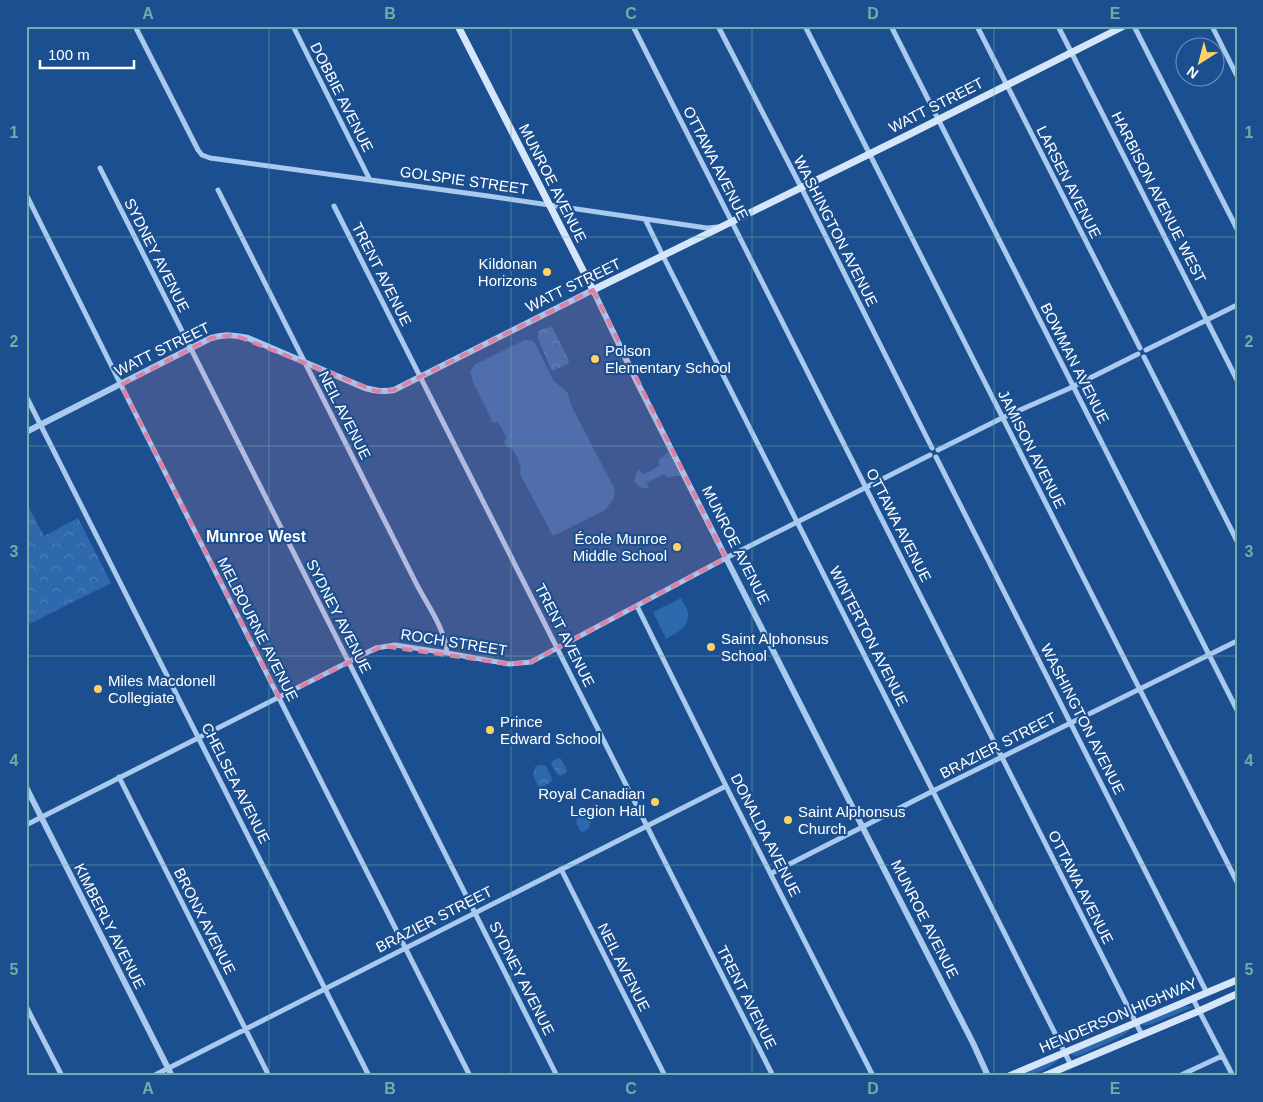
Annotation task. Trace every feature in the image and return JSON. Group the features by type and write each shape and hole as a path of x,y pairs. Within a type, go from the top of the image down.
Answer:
{"main road":[{"name":"MUNROE AVENUE","path":"458,26 593,290"},
{"name":"WATT STREET","path":"593,290 1124,26"},
{"name":"HENDERSON HIGHWAY","path":"1010,1076 1237,980"},
{"name":"HENDERSON HIGHWAY","path":"1044,1076 1237,994"}],"street":[{"name":"GOLSPIE STREET","path":"135,26 198,150 202,155 210,158 707,228 723,226"},
{"name":"DOBBIE AVENUE","path":"292,26 370,180"},
{"name":"OTTAWA AVENUE","path":"633,26 1142,1035"},
{"name":"WASHINGTON AVENUE","path":"718,26 932,448"},
{"name":"JAMISON AVENUE","path":"804,26 1237,882"},
{"name":"BOWMAN AVENUE","path":"891,26 1237,710"},
{"name":"LARSEN AVENUE","path":"977,26 1140,348"},
{"name":"HARBISON AVENUE WEST","path":"1058,26 1237,380"},
{"path":"1134,26 1237,229"},
{"path":"1212,26 1237,76"},
{"name":"SYDNEY AVENUE","path":"100,168 556,1076"},
{"name":"NEIL AVENUE","path":"218,190 439,626 446,644 446,653"},
{"name":"MELBOURNE AVENUE","path":"26,194 470,1076"},
{"name":"TRENT AVENUE","path":"334,206 773,1076"},
{"name":"WINTERTON AVENUE","path":"645,219 1071,1065"},
{"name":"WATT STREET","path":"26,432 211,338 234,334 248,338 352,383 376,391 394,390 593,290"},
{"name":"MUNROE AVENUE","path":"593,290 647,402 973,1043 988,1076"},
{"path":"1138,354 1137,351 1140,348 1146,350 1237,305"},
{"path":"1144,357 1146,350"},
{"path":"938,450 939,454 936,457 930,455 932,448 938,450 1138,354"},
{"path":"1138,354 1140,357 1144,357 1237,541"},
{"name":"CHELSEA AVENUE","path":"26,396 369,1076"},
{"name":"ROCH STREET","path":"26,825 376,648 395,645 509,664 531,662 726,558 930,455"},
{"name":"WASHINGTON AVENUE","path":"936,457 1207,993"},
{"name":"DONALDA AVENUE","path":"637,606 873,1076"},
{"name":"BRAZIER STREET","path":"772,874 1070,722 1237,641"},
{"name":"BRONX AVENUE","path":"119,777 269,1076"},
{"name":"BRAZIER STREET","path":"153,1076 726,786"},
{"name":"KIMBERLY AVENUE","path":"26,787 172,1076"},
{"name":"NEIL AVENUE","path":"560,869 665,1076"},
{"path":"1193,999 1233,1076"},
{"path":"26,1006 62,1076"},
{"path":"1179,1076 1222,1056"}],"highlighted area":[{"path":"593,290 726,558 531,662 509,664 383,646 279,697 121,385 211,338 234,335 376,391 394,390"}],"green space":[{"path":"552,327 569,360 568,364 552,371 538,339 538,332"},
{"path":"525,340 535,343 553,380 567,392 572,407 615,493 613,500 605,510 553,536 520,474 521,467 517,457 512,448 507,447 504,442 507,438 498,422 493,423 470,372 474,365"},
{"path":"668,451 681,476 667,478 664,474 646,483 649,488 638,486 634,480 637,472 640,470 642,475 660,466 658,461"},
{"path":"26,502 44,536 78,518 111,583 27,625"},
{"path":"681,598 688,613 687,623 682,629 666,639 653,612"},
{"path":"558,758 561,759 567,770 566,773 560,776 551,764"},
{"path":"540,765 546,766 552,779 551,782 542,787 538,786 533,775 535,767"},
{"path":"578,817 590,819 591,822 589,828 583,832 580,831 576,822"},
{"path":"1183,1006 1193,1007 1150,1025 1142,1025 1143,1023"},
{"path":"1130,1029 1107,1044 1077,1056 1072,1055 1072,1053"},
{"path":"1057,1059 1058,1061 1039,1072 1018,1076"}],"place":[{"name":"Kildonan Horizons","path":"547,272"},
{"name":"Polson Elementary School","path":"595,359"},
{"name":"École Munroe Middle School","path":"677,547"},
{"name":"Saint Alphonsus School","path":"711,647"},
{"name":"Miles Macdonell Collegiate","path":"98,689"},
{"name":"Prince Edward School","path":"490,730"},
{"name":"Royal Canadian Legion Hall","path":"655,802"},
{"name":"Saint Alphonsus Church","path":"788,820"}],"district":[{"name":"Munroe West","path":"256,536"}]}
